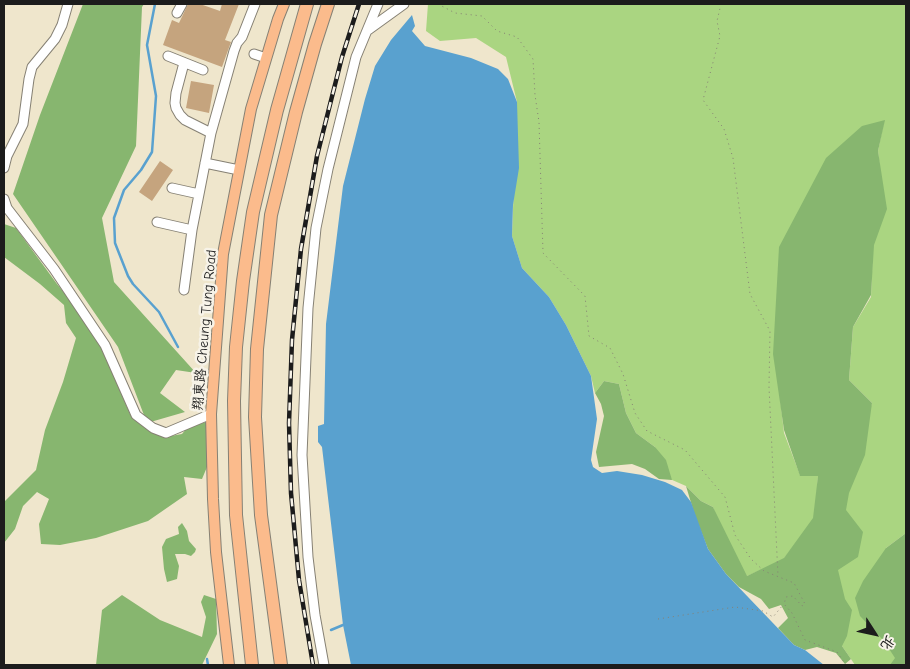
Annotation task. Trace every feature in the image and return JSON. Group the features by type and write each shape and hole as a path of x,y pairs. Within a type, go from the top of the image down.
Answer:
{"highway":[{"path":"252,665 236,515 234,401 236,347 253,212 277,110 307,4"},
{"path":"281,665 261,515 255,417 257,349 271,215 314,44 328,4"}],"main road":[{"name":"翔東路 Cheung Tung Road","path":"229,665 216,543 211,414 224,254 251,109 284,4"}],"lane":[{"path":"4,168 7,156 24,124 32,68 55,39 62,25 68,4"},
{"path":"178,13 182,4"},
{"path":"184,290 192,230 211,133 236,44 242,37 255,4"},
{"path":"324,665 308,557 302,455 308,308 316,228 328,169 356,57 378,4"},
{"path":"367,31 404,4"},
{"path":"254,54 266,58"},
{"path":"168,56 203,70"},
{"path":"184,63 176,93 176,108 185,120 211,133"},
{"path":"205,163 239,170"},
{"path":"172,188 199,194"},
{"path":"4,198 7,208 54,269 105,345 136,415 153,428 166,433 211,414"},
{"path":"157,222 192,230"}],"path":[{"path":"438,4 455,13 482,16 497,31 517,37 533,59 535,95 540,122 543,253 585,296 589,336 610,348 623,374 635,413 647,431 685,450 725,497 735,534 751,559 764,571 794,583 805,604 802,606 793,596 786,597 784,604 773,618 762,610 735,607 658,619"},
{"path":"721,4 718,21 720,36 703,100 724,129 733,158 750,294 770,331 769,387 778,577"},
{"path":"784,604 792,613 805,640 837,652 846,665"}],"green space":[{"path":"83,4 144,4 142,7 136,146 102,218 114,282 196,373 176,370 160,393 185,412 147,423 118,347 13,194 40,115"},
{"path":"428,4 906,4 906,533 886,548 899,665 855,665 842,646 837,577 836,519 872,403 849,380 853,327 871,297 873,247 881,178 878,151 884,121 775,353 784,433 800,475 818,476 815,519 783,560 745,577 720,529 713,507 701,501 686,486 663,476 655,447 636,433 626,413 619,384 604,381 595,393 591,376 566,325 549,297 522,268 512,236 517,102 506,57 476,38 440,41 426,31"},
{"path":"885,120 878,151 887,209 874,245 871,295 853,327 849,380 872,403 865,455 849,493 846,510 863,532 858,557 838,570 845,599 852,610 847,636 842,646 851,659 845,664 836,653 817,647 805,650 794,645 778,628 788,618 781,605 769,609 761,599 739,587 726,574 708,549 686,486 701,501 713,507 747,576 784,558 813,518 818,476 800,476 784,430 773,354 779,247 826,158 862,126"},
{"path":"4,224 16,228 57,284 93,328 130,414 148,429 165,437 182,434 187,428 206,422 207,467 202,479 184,477 187,494 148,521 96,538 60,545 41,544 39,524 49,499 37,492 23,506 15,529 4,543 4,502 36,470 45,430 63,382 76,338 66,323 64,305 4,257"},
{"path":"604,381 619,384 626,413 636,433 655,447 666,460 672,480 659,479 645,469 632,464 599,467 596,452 604,416 601,404 595,393"},
{"path":"182,523 187,531 189,541 196,549 191,556 175,554 179,566 177,579 167,582 162,547 166,539 179,534 178,527"},
{"path":"906,533 906,665 890,665 895,658 884,641 860,616 855,598 863,581 886,548"},
{"path":"122,595 160,620 202,637 206,617 201,602 204,595 216,599 217,634 202,665 96,665 102,610"}],"water":[{"path":"412,15 415,26 412,31 425,46 471,58 498,69 508,79 517,102 519,168 513,205 512,236 522,268 549,297 566,325 591,376 597,419 591,460 593,467 602,473 617,471 642,475 665,482 682,490 691,502 708,549 726,574 794,645 805,650 824,665 351,665 343,625 322,447 318,442 318,426 324,424 326,324 343,186 365,99 375,66 391,40"}],"building":[{"path":"188,4 200,4 220,11 222,4 239,4 225,40 231,42 222,67 163,45 172,20 179,23"},
{"path":"191,81 214,85 209,113 186,108"},
{"path":"160,161 173,170 152,201 139,192"}],"waterway":[{"path":"155,4 147,45 156,96 152,152 141,170 124,190 114,218 115,243 128,276 159,312 178,347"},
{"path":"331,630 343,625"},
{"path":"207,659 208,665"}],"railway":[{"path":"313,665 299,580 291,493 289,423 292,340 301,249 317,156 342,57 359,4"}]}
